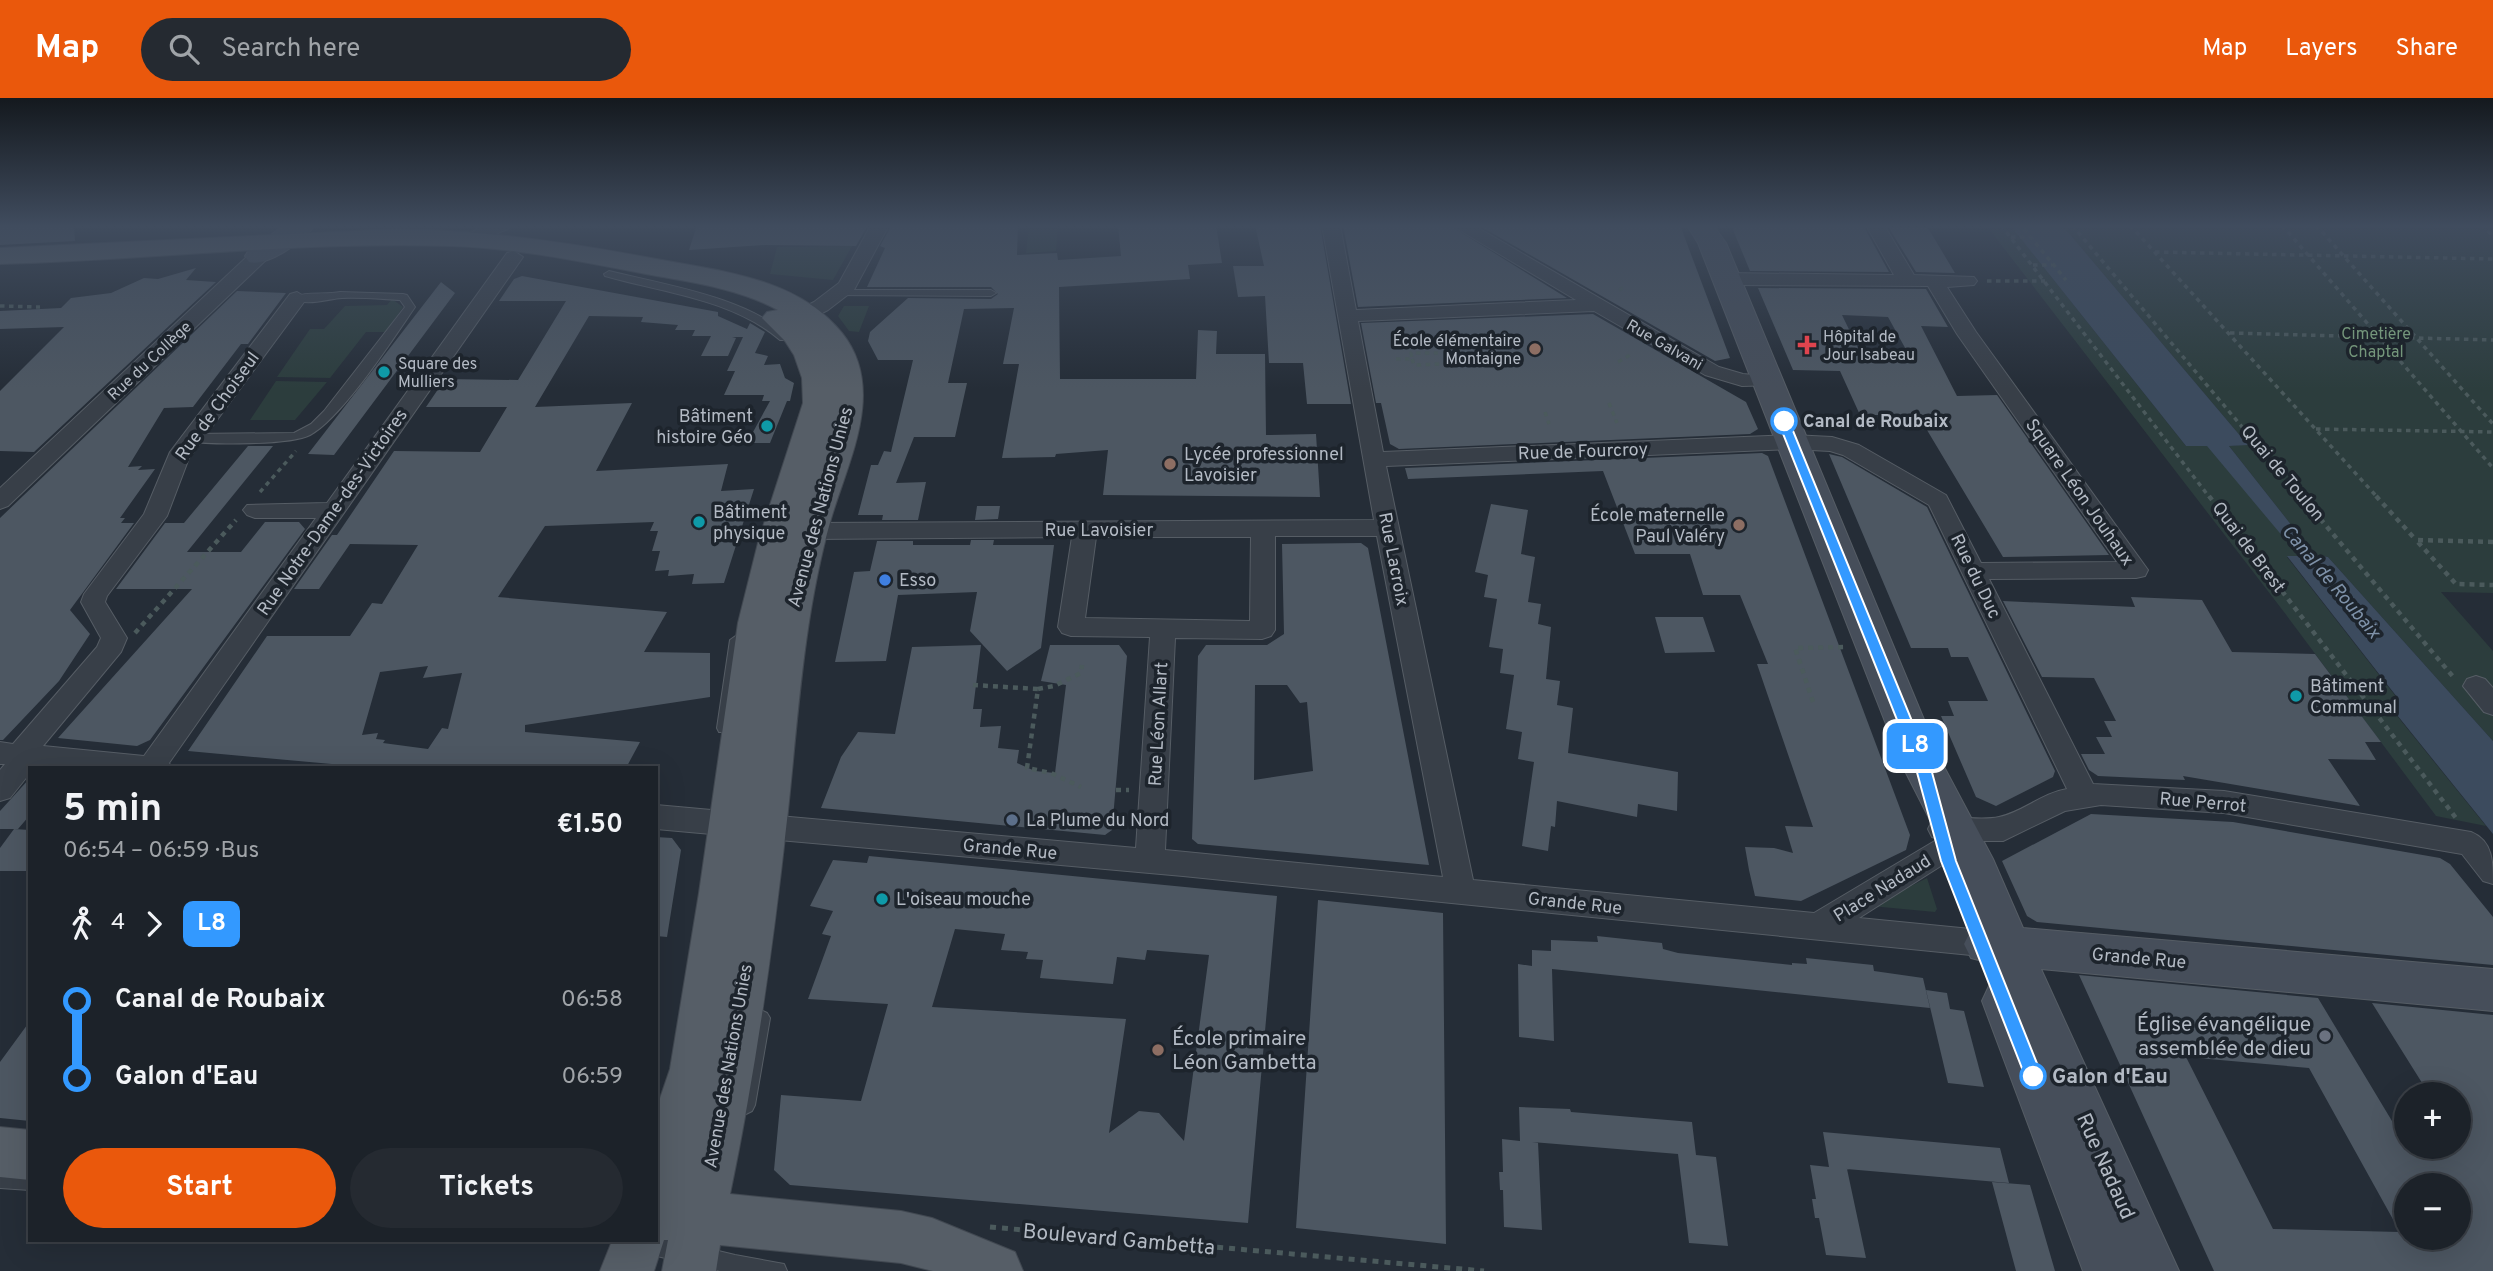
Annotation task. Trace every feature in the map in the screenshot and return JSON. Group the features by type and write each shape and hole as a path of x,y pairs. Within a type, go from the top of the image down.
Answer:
{"main road":[{"name":"Avenue des Nations Unies","path":"640,280 723,295 751,304 834,345 843,361 848,385 844,423 810,531 786,653 740,819 694,1069 658,1182"},
{"name":"Avenue des Nations Unies","path":"667,1241 739,1026 738,750 756,623 776,539 819,403 820,389 815,366 790,324 766,293 724,280"},
{"path":"1727,280 1922,765 1947,836 1995,945"},
{"name":"Grande Rue","path":"1995,945 2493,990"},
{"name":"Rue Nadaud","path":"1995,945 2110,1271"},
{"name":"Rue Nadaud","path":"1995,945 2152,1271"},
{"path":"0,1152 28,1155"},
{"path":"667,1241 901,1237 932,1244 991,1249"}],"street":[{"name":"Rue du Collège","path":"0,500 239,280"},
{"name":"Rue Notre-Dame-des-Victoires","path":"152,766 498,280"},
{"path":"790,324 838,293 851,280"},
{"name":"Rue Lacroix","path":"1341,280 1373,459 1461,892"},
{"name":"Rue Galvani","path":"1555,280 1712,371 1742,380 1768,381"},
{"path":"1860,280 1967,281"},
{"name":"Square Léon Jouhaux","path":"1934,281 1967,334 2136,570 1974,571"},
{"name":"Rue de Choiseul","path":"113,645 114,638 109,627 93,602 96,594 151,523 163,499 173,467 192,438 297,298"},
{"path":"1347,316 1599,305"},
{"name":"Rue du Duc","path":"1792,442 1832,444 1851,450 1935,496 2084,795"},
{"name":"Rue de Fourcroy","path":"1373,459 1792,442"},
{"path":"251,507 334,511"},
{"name":"Rue Lavoisier","path":"810,531 1388,528"},
{"path":"1085,530 1071,627 1262,630 1263,529"},
{"name":"Rue Léon Allart","path":"1150,862 1163,628"},
{"path":"0,790 16,754 102,661 113,645"},
{"path":"16,754 132,766"},
{"name":"Rue Perrot","path":"1947,836 2012,827 2060,801 2084,795 2224,802 2471,844"},
{"name":"Grande Rue","path":"658,817 740,819 1995,945"},
{"name":"Place Nadaud","path":"1818,927 1947,836"},
{"path":"2471,844 2493,872"}],"lane":[{"path":"838,293 991,293"},
{"path":"192,438 283,438 306,433 325,419 410,307 402,297 387,295 297,298"},
{"path":"761,537 802,413 806,392 790,324"},
{"path":"723,739 740,622"},
{"path":"740,819 776,884"},
{"path":"742,1122 755,1063 764,997"},
{"path":"0,1179 28,1181"},
{"path":"667,1241 750,1268 777,1271"}],"path":[{"name":"Quai de Toulon","path":"2119,280 2476,692"},
{"path":"2180,280 2456,584 2493,585"},
{"path":"2328,280 2493,468"},
{"path":"2365,280 2493,424"},
{"path":"1967,281 2046,281"},
{"name":"Quai de Brest","path":"2046,281 2463,828 2471,844"},
{"path":"1619,290 1626,286"},
{"path":"0,306 40,307"},
{"path":"2229,333 2493,340"},
{"path":"1438,353 1411,353 1414,365 1440,364"},
{"path":"1618,362 1630,355"},
{"path":"1396,359 1412,359"},
{"path":"1609,403 1617,423"},
{"path":"1545,412 1549,424"},
{"path":"2316,429 2493,432"},
{"path":"113,645 141,630 251,507 304,442 306,433"},
{"path":"2416,540 2493,542"},
{"path":"1813,702 1795,648 1875,648"},
{"path":"973,685 1038,689 1055,687 1081,673 1082,665"},
{"path":"1038,689 1027,768 1051,773 1081,787"},
{"name":"Boulevard Gambetta","path":"991,1249 1484,1271"}],"green space":[{"path":"2028,280 2054,280 2186,446 2207,445 2217,456 2300,556 2287,557 2397,698 2389,706 2486,826 2436,816 2284,612"},
{"name":"Cimetière Chaptal","path":"2108,280 2493,280 2493,593 2441,592 2493,651 2493,741 2328,557 2317,555 2308,546 2229,446 2247,444"},
{"path":"392,299 403,307 386,332 366,332 330,378 277,377 310,329 324,329 345,306 387,305"},
{"path":"844,306 869,306 859,332 849,331 838,316"},
{"path":"276,381 327,382 295,420 250,420"},
{"path":"1927,878 1937,909 1935,912 1871,906"}],"water":[{"path":"2054,280 2108,280 2248,445 2229,446 2308,546 2317,555 2328,557 2493,741 2493,834 2389,705 2397,697 2287,556 2299,556 2207,446 2186,446"}],"building":[{"path":"140,280 216,282 34,452 0,451 0,391 64,327 0,329 0,311 61,308 71,298 111,293"},
{"path":"513,280 542,280 718,312 718,316 747,329 750,323 765,332 755,353 768,356 764,365 780,364 785,378 794,383 790,401 787,401 770,443 747,443 770,401 762,401 764,395 724,395 735,371 727,371 743,337 732,337 736,338 728,356 701,356 711,336 692,336 695,330 675,330 678,325 641,322 643,317 589,316 535,407 632,403 596,471 728,464 721,491 754,489 724,583 692,584 694,574 668,576 669,570 655,571 660,551 652,551 658,531 650,531 654,522 545,526 498,597 667,612 644,652 710,653 710,697 525,725 525,732 640,742 627,766 354,766 188,751 267,636 350,636 372,603 382,604 418,545 350,544 319,589 294,589 332,535 337,535 394,451 480,452 507,407 426,407 445,379 518,380 566,301 499,301","holes":["428,666 423,678 462,673 448,729 442,728 428,749 383,743 385,740 376,739 378,733 362,735 380,672"]},
{"path":"870,280 1178,280 1059,287 1060,379 1196,379 1198,330 1217,331 1216,354 1265,354 1266,435 1316,434 1320,497 1103,495 1108,450 1056,454 1055,457 1002,458 1019,364 1003,364 1014,308 964,309 948,383 967,383 955,437 914,437 896,483 926,482 918,520 882,520 883,515 858,515 871,465 878,465 884,451 891,452 913,360 878,360 868,341 870,332 908,298 991,299 998,294 991,287 867,287"},
{"path":"1235,280 1329,280 1351,404 1307,404 1303,363 1269,363 1265,296 1238,297"},
{"path":"1353,280 1537,280 1567,298 1358,307"},
{"path":"1573,280 1701,280 1730,358 1715,361"},
{"name":"Square des Mulliers","path":"441,282 455,293 334,455 308,454"},
{"path":"1758,288 1926,289 1948,327 1921,326 1957,396 1997,395 2109,555 2003,557 1918,415 1860,415 1840,371 1793,370","holes":["1842,315 1888,317 1909,355 1861,354"]},
{"path":"237,291 286,293 248,344 241,344 193,407 164,408 128,467 142,466 138,470 155,469 120,518 125,518 121,523 134,523 70,610 90,634 59,681 3,740 0,740 0,518"},
{"path":"1593,314 1746,402 1758,429 1750,434 1399,449 1390,444 1381,403 1376,403 1361,323"},
{"path":"248,446 273,446 187,552 241,552 265,522 299,522 305,529 150,740 137,746 58,738 192,589 116,589 165,523 184,523"},
{"path":"1762,453 1768,456 1910,835 1906,850 1801,901 1755,896 1749,870 1745,847 1774,848 1793,853 1785,826 1813,827 1757,664 1768,664 1740,595 1703,595 1690,554 1635,554 1603,471 1408,479 1405,468"},
{"path":"1829,454 1842,457 1927,507 2055,771 2053,777 1996,806 1976,797 1941,716 1954,716 1948,701 1988,701 1968,657 1951,657 1948,648 1911,648"},
{"path":"1491,504 1528,510 1521,554 1535,557 1528,602 1541,604 1538,624 1551,627 1546,679 1560,681 1557,705 1573,708 1568,753 1678,772 1677,811 1638,804 1637,817 1557,801 1555,827 1551,826 1548,851 1522,846 1534,762 1518,759 1522,732 1506,729 1514,675 1500,673 1503,649 1489,647 1497,599 1484,597 1488,575 1475,572"},
{"path":"977,506 1000,506 998,519 975,520"},
{"path":"971,540 994,540 993,545 1054,545 1041,648 1007,671 970,631 977,592 898,595 886,661 835,662 854,572 870,571 877,541 913,541 913,545 970,545"},
{"path":"1361,543 1368,548 1429,865 1198,844 1192,839 1198,656 1206,645 1267,645 1284,634 1282,544","holes":["1255,685 1287,685 1300,703 1307,702 1313,771 1254,780"]},
{"path":"2131,597 2202,600 2232,652 2315,654 2381,742 2365,742 2376,760 2328,759 2360,806 2183,776 2185,780 2098,776 2089,770 2081,754 2105,754 2096,737 2112,737 2104,721 2116,721 2094,678 2042,677 2003,601 2135,607"},
{"path":"1655,617 1703,617 1715,652 1665,653"},
{"path":"981,645 973,709 982,709 980,727 1001,726 998,748 1019,750 1017,763 1035,771 1055,773 1066,685 1041,681 1050,645 1119,645 1127,656 1112,830 1105,835 821,808 841,757 858,732 895,734 912,647"},
{"path":"28,780 28,817 18,829 0,829 0,811"},
{"path":"2091,814 2233,822 2440,858 2450,864 2493,917 2493,965 2037,922 2027,916 2002,861"},
{"path":"14,829 28,830 28,871 0,871 0,848"},
{"path":"658,837 672,838 681,850 667,937 658,936"},
{"path":"869,856 1277,896 1248,1223 790,1185 774,1170 781,1095 861,1101 888,1004 808,999 831,936 822,934 833,911 810,906 833,860 867,863","holes":["955,929 1005,934 1001,950 1028,952 1026,959 1043,960 1040,978 1113,984 1117,957 1145,960 1147,950 1209,955 1184,1141 1159,1113 1139,1111 1109,1133 1126,1019 932,1007"]},
{"path":"1318,900 1443,913 1446,1244 1296,1228"},
{"path":"1597,936 1662,943 1663,949 1678,953 1792,965 1807,964 1806,958 1873,965 1874,971 1923,978 1930,1008 1552,969 1554,1041 1519,1037 1518,964 1532,966 1532,950 1551,951 1551,940 1598,942"},
{"path":"2079,975 2318,998 2394,1124 2394,1159 2471,1159 2471,1082 2421,1082 2372,1003 2493,1015 2493,1271 2214,1271","holes":["2186,1057 2309,1068 2394,1221 2394,1173 2471,1173 2471,1250 2394,1250 2394,1232 2273,1229"]},
{"path":"1926,990 1947,993 1950,1009 1964,1011 1984,1087 1948,1083"},
{"path":"28,1024 28,1121 0,1118 0,1062"},
{"path":"1519,1107 1570,1109 1571,1112 1692,1122 1696,1155 1716,1157 1728,1246 1689,1243 1678,1154 1538,1142 1542,1230 1504,1227 1503,1190 1500,1190 1499,1172 1503,1172 1502,1139 1520,1141"},
{"path":"1823,1132 2000,1148 2009,1183 1847,1169 1866,1258 1826,1255 1819,1218 1815,1218 1812,1199 1816,1199 1810,1165 1829,1167"},
{"path":"1992,1182 2030,1185 2055,1271 2016,1271"}],"bus line":[{"name":"L8","path":"1784,421 1922,765 1949,861 2033,1076"}],"place":[{"name":"Hôpital de Jour Isabeau","path":"1807,345"},
{"name":"École élémentaire Montaigne","path":"1535,349"},
{"name":"Square des Mulliers","path":"384,372"},
{"name":"Canal de Roubaix","path":"1784,421"},
{"name":"Bâtiment histoire Géo","path":"767,426"},
{"name":"Lycée professionnel Lavoisier","path":"1170,464"},
{"name":"Bâtiment physique","path":"699,522"},
{"name":"École maternelle Paul Valéry","path":"1739,525"},
{"name":"Esso","path":"885,580"},
{"name":"Bâtiment Communal","path":"2296,696"},
{"name":"La Plume du Nord","path":"1012,820"},
{"name":"L'oiseau mouche","path":"882,899"},
{"name":"Église évangélique assemblée de dieu","path":"2325,1036"},
{"name":"École primaire Léon Gambetta","path":"1158,1050"},
{"name":"Galon d'Eau","path":"2033,1076"}]}
